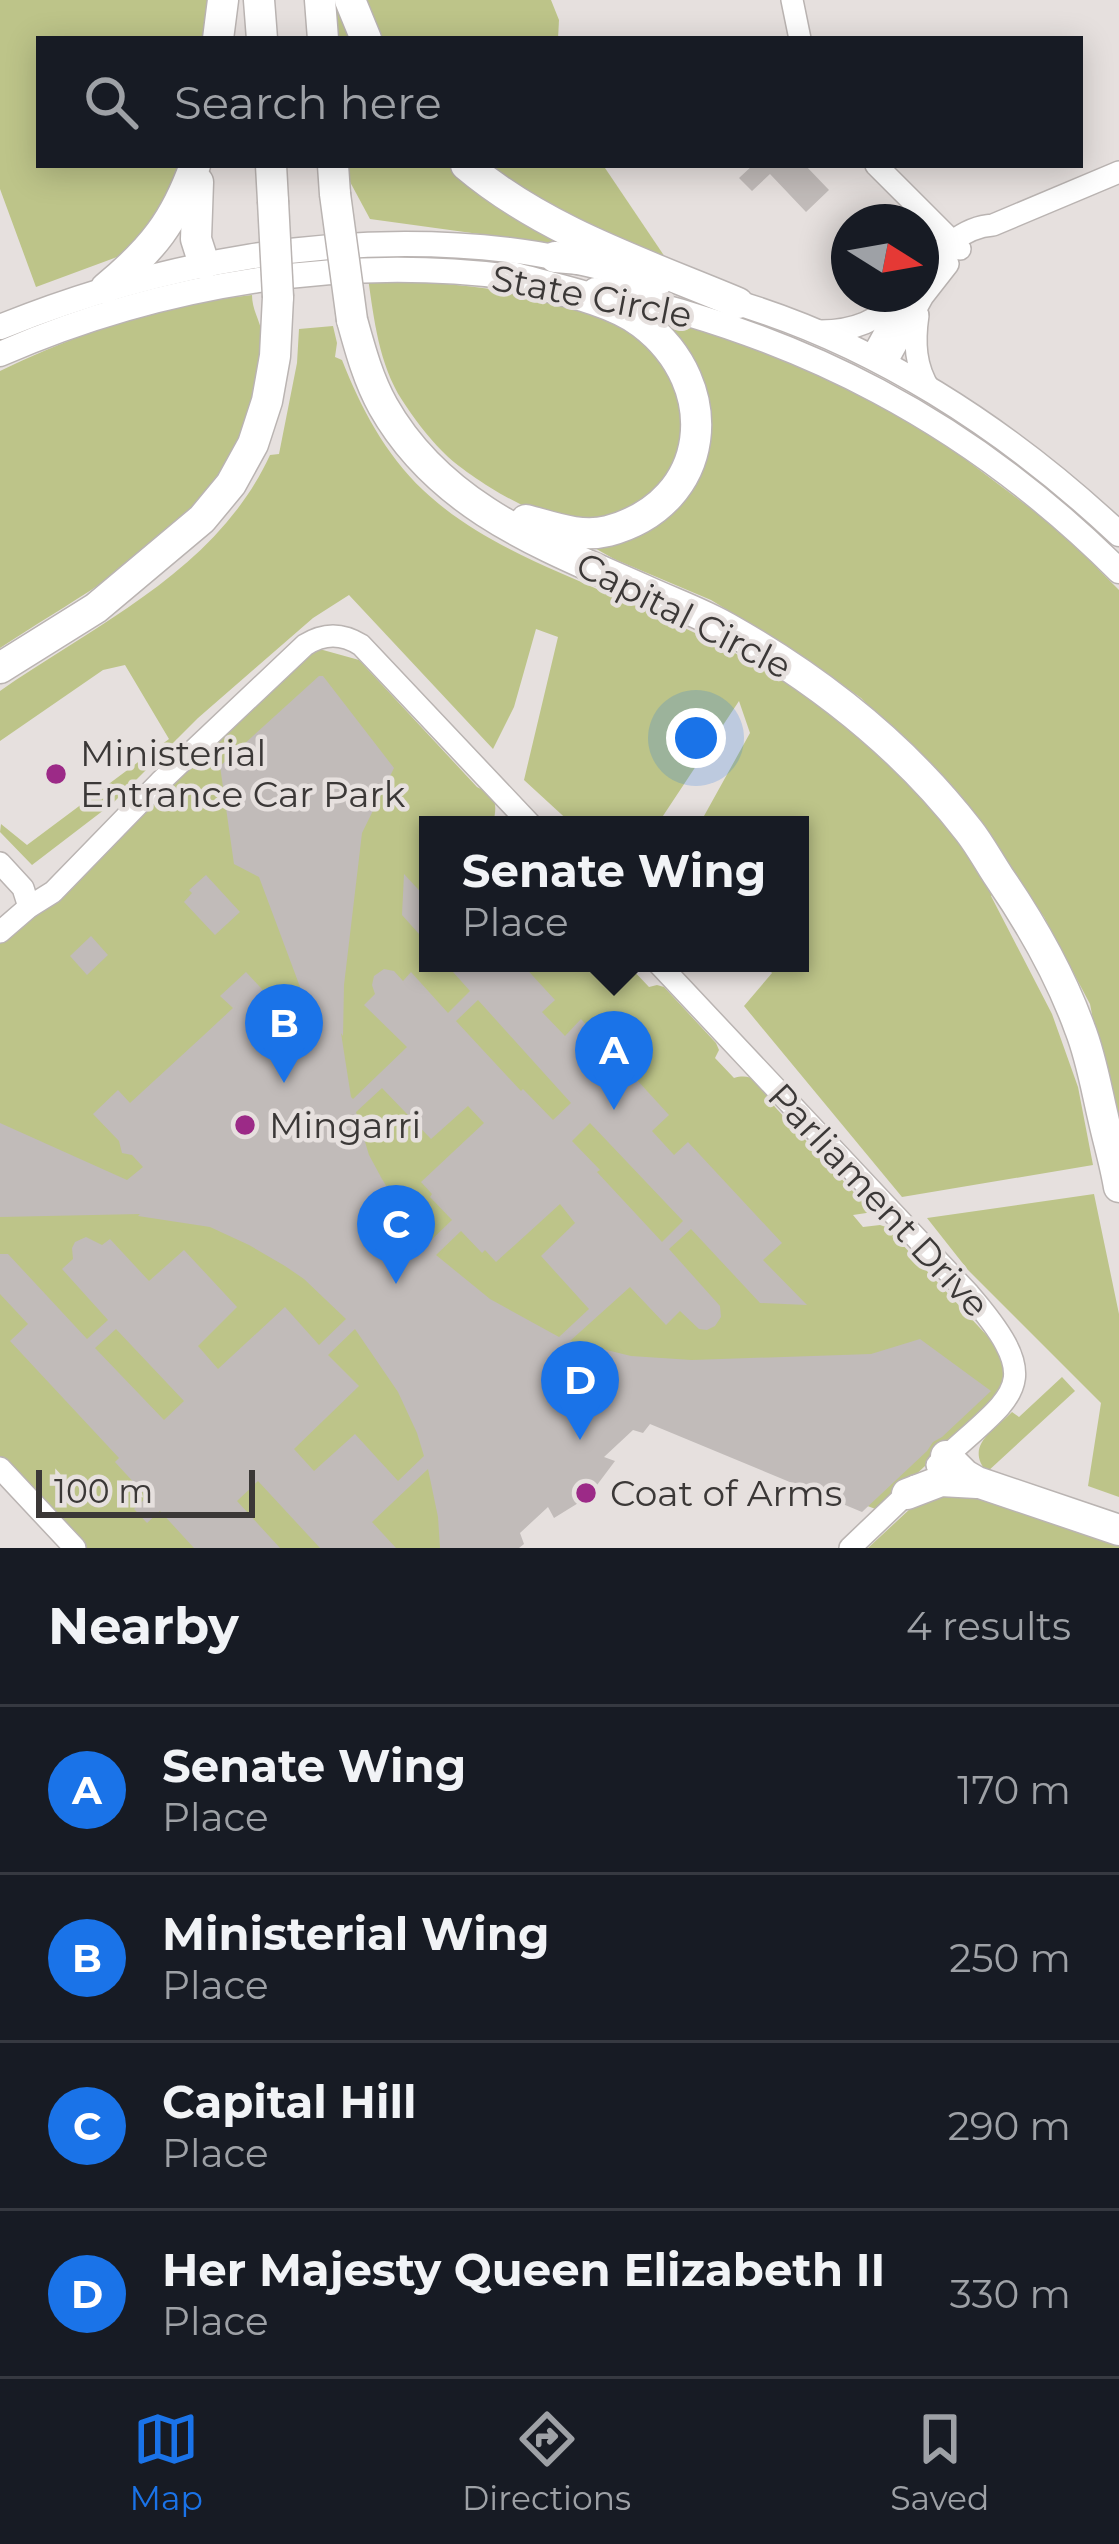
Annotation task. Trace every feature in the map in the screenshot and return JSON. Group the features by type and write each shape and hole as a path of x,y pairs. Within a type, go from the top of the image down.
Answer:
{"highway":[{"path":"218,36 223,0"},
{"path":"259,0 262,36"},
{"path":"320,0 323,36"},
{"path":"350,0 365,36"},
{"path":"106,288 161,236 196,168"},
{"path":"197,168 196,238 204,264"},
{"path":"0,668 96,608 202,519 231,484 253,444 267,401 278,315 263,280 273,201 271,168"},
{"path":"470,168 525,208 738,303"},
{"name":"Capital Circle","path":"334,179 352,320 364,366 406,443 441,481 478,508 591,567 723,626 808,678 878,733 941,797 1023,910 1065,991 1082,1033 1119,1184"},
{"path":"555,257 627,257"},
{"path":"478,508 581,534 606,531 665,500 680,484 697,430 696,408 680,369 638,320 609,306 511,277"},
{"path":"946,1456 969,1478 983,1484 1119,1530"},
{"path":"907,1494 941,1481 983,1484"}],"main road":[{"name":"State Circle","path":"0,327 106,288 204,264 298,250 466,247 555,257 738,303 810,331 1046,503 1119,571"},
{"path":"204,264 220,274 263,280"},
{"name":"State Circle","path":"0,354 140,305 263,280 395,271 511,277 586,287 694,314 931,390 1040,465 1119,534"}],"street":[{"path":"792,0 799,36"},
{"path":"879,168 915,202 952,250"},
{"path":"939,263 982,226 1119,172"},
{"path":"906,197 906,204"},
{"path":"939,239 952,250"},
{"path":"810,331 845,331 886,312"},
{"path":"872,373 902,312"},
{"path":"915,312 917,362 931,390"},
{"path":"0,932 53,892 160,782 305,645 327,636 361,644 523,816"},
{"path":"0,863 22,888 29,907"},
{"name":"Parliament Drive","path":"666,972 969,1294 1005,1339 1016,1367 1013,1389 850,1548"},
{"path":"0,1468 75,1548"}],"green space":[{"path":"0,0 211,0 206,36 36,36 36,168 183,168 136,250 36,287 0,189"},
{"path":"335,0 551,0 559,20 558,36 337,36"},
{"path":"348,168 605,168 667,260 370,219 349,180"},
{"path":"368,278 515,293 567,305 614,324 651,351 675,388 680,437 665,477 645,497 619,512 578,520 538,513 478,480 437,445 394,386 379,341"},
{"path":"252,295 263,339 261,367 238,440 215,480 154,545 0,648 0,371 139,316"},
{"path":"651,315 771,352 904,413 1050,523 1119,590 1119,1153 1090,1004 1044,917 996,847 928,767 861,698 797,653 711,600 586,543 622,537 709,423 692,357"},
{"path":"333,326 335,357 342,360 375,430 409,476 444,508 513,551 743,657 847,725 901,775 997,890 991,896 1052,1014 1078,1087 1093,1165 902,1197 744,1006 771,972 809,972 809,816 704,816 750,733 739,701 663,816 563,816 524,780 558,637 536,629 514,707 493,749 349,595 313,618 198,718 113,803 32,865 0,832 1,824 27,845 169,739 125,665 103,670 0,741 0,691 152,590 219,531 270,455 279,454 299,329"},
{"path":"305,645 359,660 494,802 494,816 419,816 419,972 635,972 649,987 664,987 716,1043 715,1058 734,1078 749,1077 759,1084 860,1199 872,1204 873,1212 853,1215 863,1227 886,1227 1006,1356 1002,1394 878,1510 629,1415 508,1527 514,1548 75,1548 0,1468 0,944"},
{"path":"1094,1194 1119,1314 1119,1497 1088,1486 1101,1403 968,1270 927,1218"},
{"path":"1062,1377 1075,1391 987,1472 979,1454 984,1439 1012,1412 1019,1417"},
{"path":"940,1487 1027,1510 1029,1516 1119,1542 1119,1548 868,1548 926,1494"}],"building":[{"path":"750,168 808,168 829,190 806,212 770,174 752,191 739,178"},
{"path":"323,676 394,768 362,833 344,985 343,1036 341,1033 351,1097 407,1047 364,1005 375,994 374,976 384,969 394,971 403,981 411,972 448,1013 470,991 453,972 529,972 555,1000 542,1012 565,1036 581,1019 614,1055 626,1049 639,1054 644,1067 637,1080 669,1115 652,1131 674,1155 688,1142 782,1243 763,1260 807,1305 760,1303 691,1229 669,1249 720,1306 721,1317 715,1326 699,1329 680,1311 666,1325 630,1287 570,1341 631,1356 692,1360 871,1354 920,1339 991,1391 862,1512 650,1424 643,1433 633,1430 604,1457 615,1461 588,1497 554,1518 548,1507 520,1533 524,1544 519,1548 440,1548 428,1469 372,1522 396,1548 320,1548 258,1481 237,1501 280,1548 194,1548 160,1511 147,1523 134,1509 147,1497 115,1462 119,1458 10,1341 28,1324 0,1294 0,1254 8,1254 87,1339 108,1320 62,1269 73,1259 75,1242 86,1237 102,1245 110,1239 149,1281 184,1250 237,1307 198,1346 218,1369 285,1307 319,1345 346,1319 285,1266 210,1227 140,1214 0,1217 0,1123 127,1180 143,1167 132,1155 122,1153 119,1141 93,1114 118,1090 130,1103 204,1035 233,1008 220,996 246,972 272,1000 281,1002 295,1025 309,1011 259,877 234,864 220,766","holes":["478,1000 571,1103 553,1120 456,1021","382,1088 431,1139 468,1106 484,1123 421,1182 452,1220 427,1244 369,1155 356,1112","590,1123 683,1221 662,1242 572,1141","560,1204 575,1223 541,1256 589,1309 559,1337 490,1299 436,1255 461,1231 496,1262","116,1329 184,1401 164,1420 95,1348","355,1329 398,1392 424,1456 398,1481 355,1434 314,1471 294,1449 359,1386 328,1355"]},
{"path":"404,874 419,890 419,934 402,915"},
{"path":"206,875 240,912 215,935 184,902 192,893 189,890"},
{"path":"91,936 108,955 87,975 70,956"}],"place":[{"name":"Ministerial Entrance Car Park","path":"56,774"},
{"name":"Ministerial Wing","path":"284,1083"},
{"name":"Senate Wing","path":"614,1110"},
{"name":"Mingarri","path":"245,1125"},
{"name":"Capital Hill","path":"396,1284"},
{"name":"Her Majesty Queen Elizabeth II","path":"580,1440"},
{"name":"Coat of Arms","path":"586,1493"}]}
